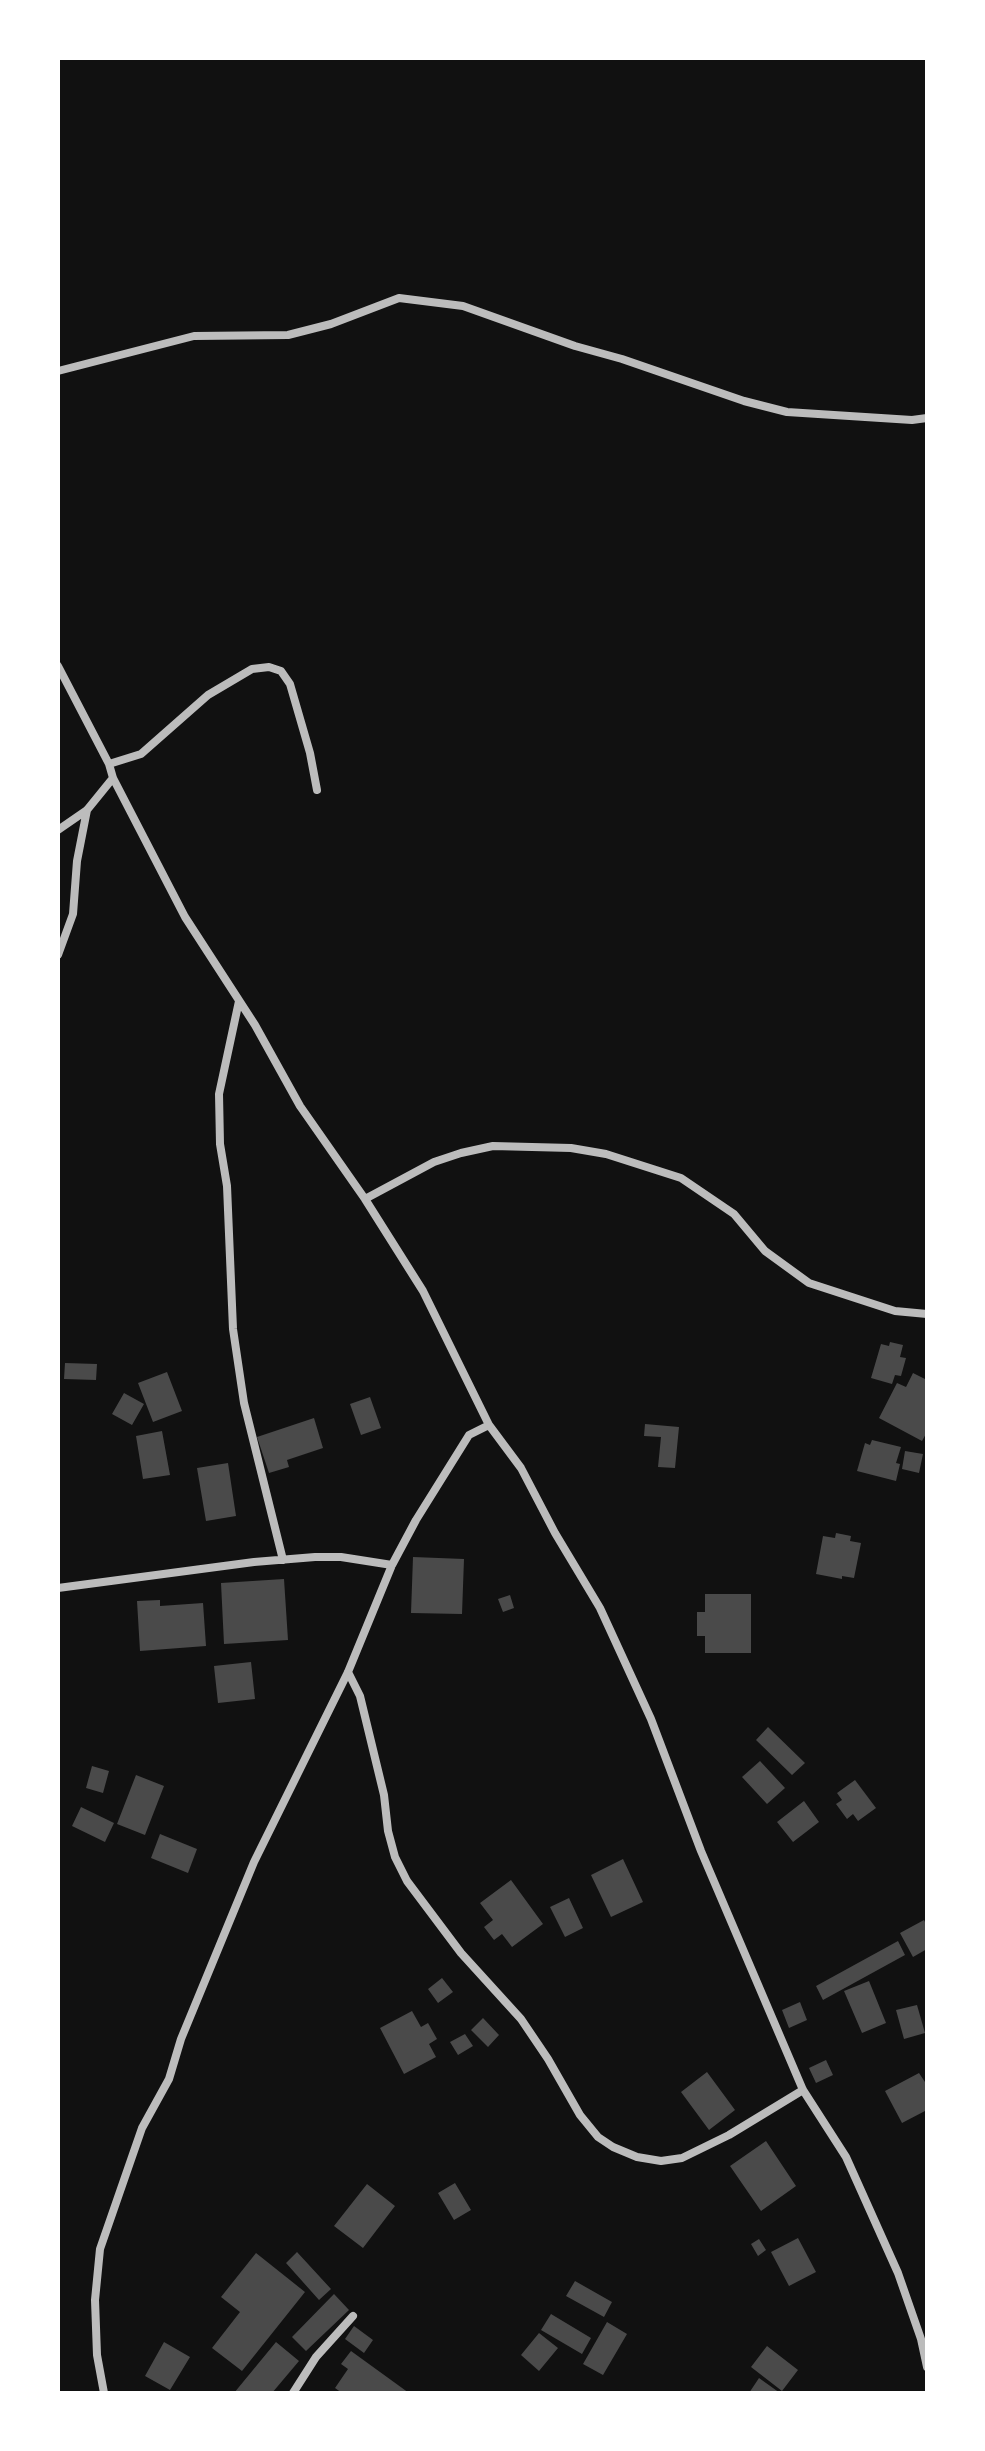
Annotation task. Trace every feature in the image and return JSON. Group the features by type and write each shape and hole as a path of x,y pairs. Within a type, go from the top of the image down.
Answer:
{"street":[{"path":"58,371 194,336 288,335 331,324 399,298 463,306 575,346 787,412 912,420 927,418"},
{"path":"58,666 185,917 239,1001 300,1106 365,1199 423,1291 489,1425 521,1468 600,1608 651,1719 701,1851 803,2090 846,2157 898,2273 921,2339 927,2367"},
{"path":"109,764 141,754 208,695 252,669 269,667 281,671 290,684 317,790"},
{"path":"58,830 87,810 113,778"},
{"path":"58,955 73,914 77,861 87,810"},
{"path":"239,1001 219,1094 220,1144 227,1186 233,1329 244,1403 283,1560"},
{"path":"365,1199 434,1162 493,1146 571,1148 606,1154 681,1178 734,1214 765,1251 809,1283 895,1311 927,1314"},
{"path":"104,2393 97,2355 95,2300 100,2249 142,2128 169,2079 181,2039 254,1862 348,1672 392,1565 469,1435 489,1425"},
{"path":"58,1588 283,1560 341,1557 392,1565"},
{"path":"348,1672 360,1696 384,1795 395,1857 407,1881 461,1953 521,2019 580,2115 598,2137 637,2157 661,2161 682,2158 729,2135 803,2090"},
{"path":"293,2393 316,2357 353,2316"}],"building":[{"path":"890,1342 903,1345 900,1357 906,1358 901,1376 895,1375 892,1384 871,1378 881,1344 889,1346"},
{"path":"65,1363 97,1364 96,1380 64,1379"},
{"path":"167,1372 182,1411 153,1422 138,1383"},
{"path":"913,1373 927,1380 927,1432 922,1441 879,1418 897,1383 906,1387"},
{"path":"124,1393 144,1404 132,1425 112,1414"},
{"path":"370,1397 381,1428 361,1435 350,1404"},
{"path":"314,1418 323,1448 287,1460 289,1467 269,1473 257,1437"},
{"path":"645,1424 679,1427 675,1468 658,1467 661,1437 644,1436"},
{"path":"162,1431 170,1475 143,1479 136,1436"},
{"path":"872,1440 901,1447 896,1463 900,1464 896,1481 857,1471 865,1443 870,1445"},
{"path":"905,1451 923,1454 919,1473 902,1469"},
{"path":"228,1463 236,1516 206,1521 197,1468"},
{"path":"836,1533 851,1536 850,1541 861,1543 854,1578 816,1574 823,1536 835,1538"},
{"path":"413,1557 464,1559 462,1614 411,1613"},
{"path":"284,1579 288,1640 224,1644 221,1583"},
{"path":"705,1594 751,1594 751,1653 705,1653 705,1636 697,1636 697,1612 705,1612"},
{"path":"510,1595 514,1608 503,1612 498,1599"},
{"path":"160,1600 160,1606 203,1603 206,1646 140,1651 137,1601"},
{"path":"251,1662 255,1699 218,1703 214,1666"},
{"path":"768,1727 805,1763 792,1775 756,1740"},
{"path":"760,1761 785,1788 767,1804 742,1777"},
{"path":"92,1766 109,1771 103,1793 86,1788"},
{"path":"136,1775 164,1786 145,1835 117,1824"},
{"path":"855,1780 876,1808 858,1821 853,1814 847,1819 836,1804 842,1800 837,1793"},
{"path":"804,1801 819,1822 793,1842 777,1822"},
{"path":"81,1807 114,1823 105,1842 72,1826"},
{"path":"160,1834 197,1849 188,1873 151,1858"},
{"path":"623,1859 643,1902 611,1917 591,1875"},
{"path":"511,1880 543,1924 512,1947 502,1934 494,1940 484,1927 493,1920 480,1903"},
{"path":"569,1898 583,1928 565,1937 550,1907"},
{"path":"924,1920 927,1949 913,1957 900,1933"},
{"path":"898,1941 905,1955 823,2000 816,1986"},
{"path":"442,1978 453,1992 438,2003 428,1989"},
{"path":"869,1981 886,2023 862,2033 844,1991"},
{"path":"800,2002 807,2020 789,2028 782,2010"},
{"path":"917,2005 925,2033 904,2039 896,2010"},
{"path":"412,2011 421,2027 428,2023 437,2039 429,2044 436,2057 404,2074 380,2028"},
{"path":"483,2018 499,2035 488,2047 471,2030"},
{"path":"465,2034 473,2046 458,2055 450,2042"},
{"path":"826,2060 833,2075 816,2083 809,2068"},
{"path":"707,2072 735,2110 709,2130 681,2092"},
{"path":"919,2073 927,2085 927,2115 925,2111 902,2123 885,2091"},
{"path":"766,2141 796,2186 761,2211 730,2166"},
{"path":"455,2183 471,2210 454,2220 438,2193"},
{"path":"367,2184 395,2206 363,2248 334,2226"},
{"path":"798,2238 816,2272 789,2286 771,2252"},
{"path":"759,2239 766,2250 758,2256 751,2244"},
{"path":"297,2252 331,2289 319,2300 286,2263"},
{"path":"256,2253 305,2292 242,2371 212,2348 240,2312 221,2297"},
{"path":"575,2281 612,2302 604,2317 566,2296"},
{"path":"334,2294 349,2310 306,2351 292,2337"},
{"path":"551,2314 591,2338 582,2354 541,2330"},
{"path":"607,2322 627,2334 603,2375 583,2364"},
{"path":"354,2326 373,2340 364,2353 345,2339"},
{"path":"539,2333 558,2348 539,2371 521,2355"},
{"path":"164,2342 190,2357 170,2390 145,2376"},
{"path":"276,2342 299,2361 272,2393 234,2393"},
{"path":"767,2346 798,2370 782,2391 751,2367"},
{"path":"351,2351 409,2393 342,2393 335,2388 348,2369 341,2364"},
{"path":"759,2378 780,2393 749,2393"}]}
